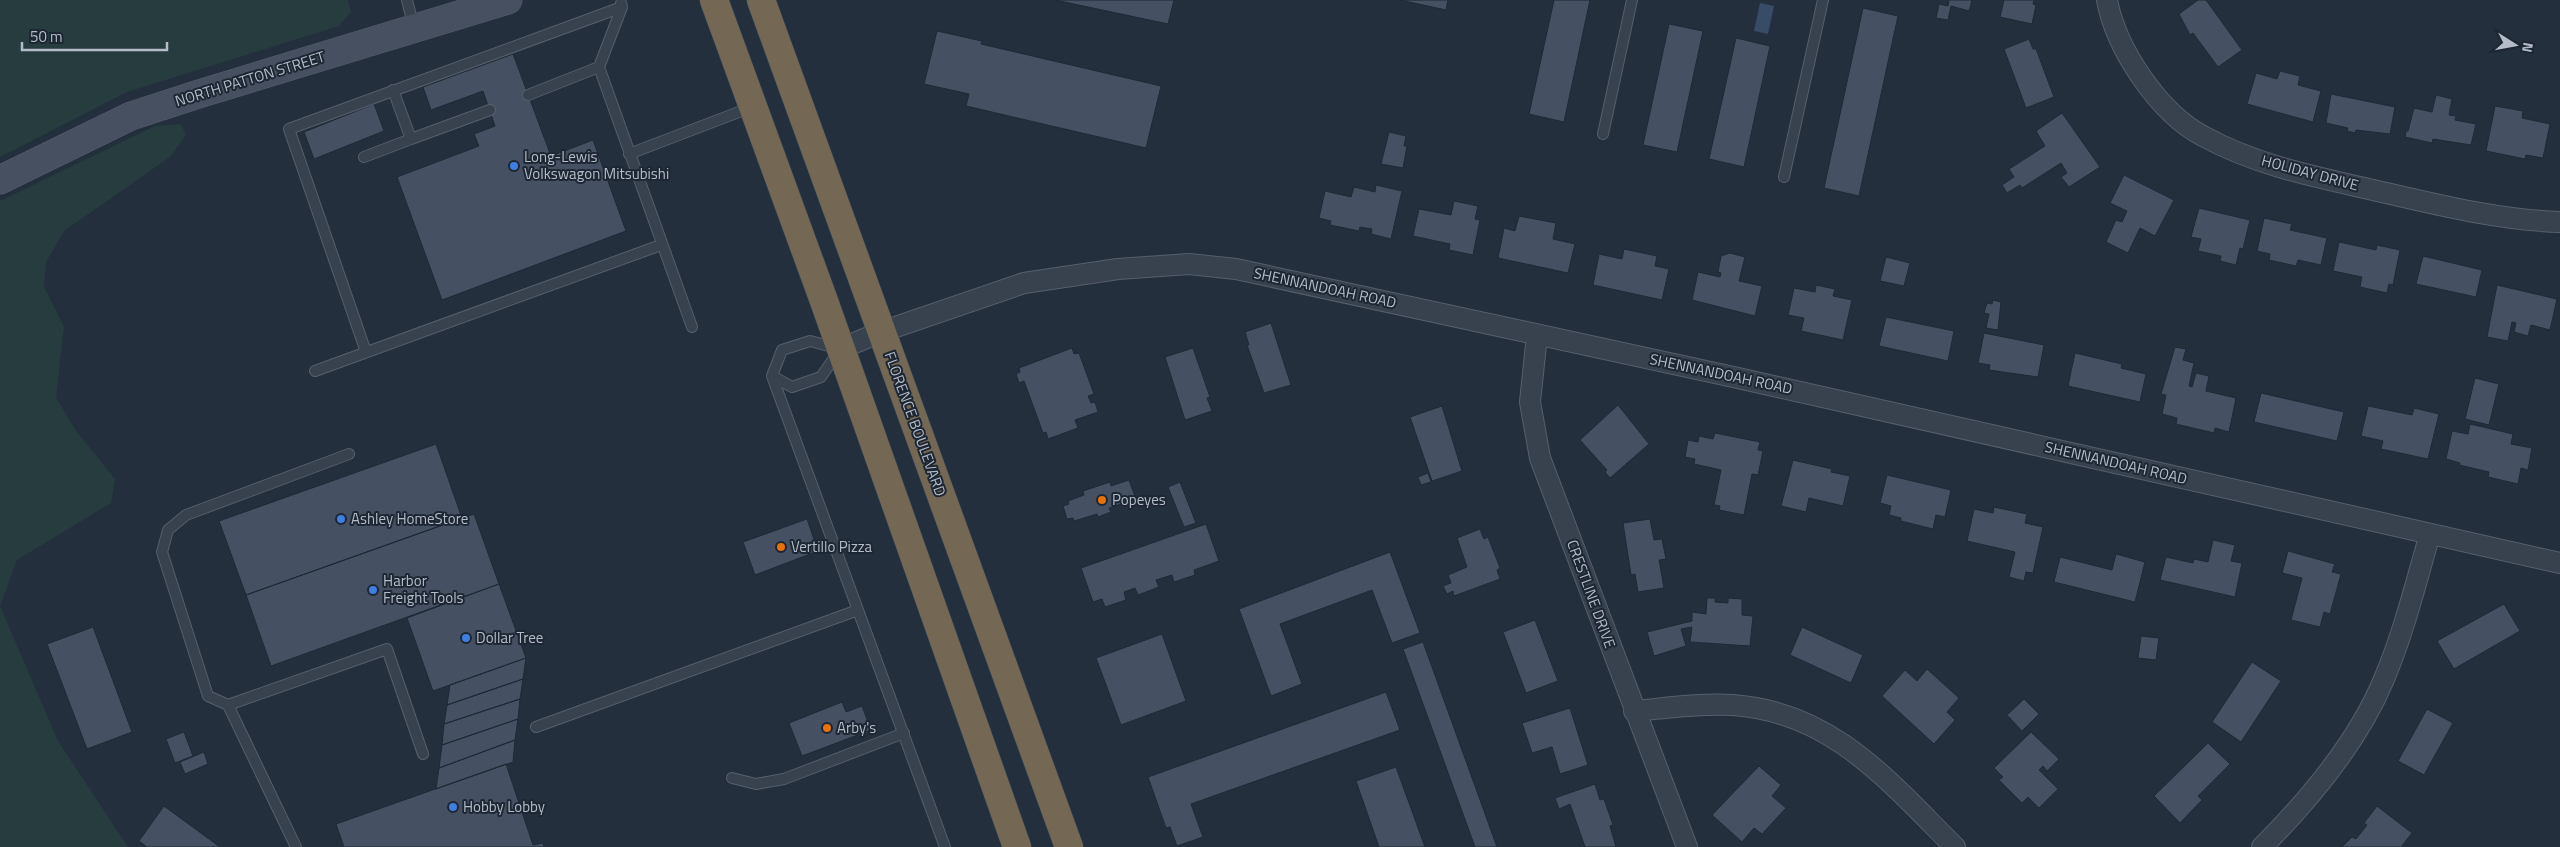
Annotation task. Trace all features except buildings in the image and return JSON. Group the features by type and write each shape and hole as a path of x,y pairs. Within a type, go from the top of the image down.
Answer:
{"highway":[{"path":"714,0 1017,847"},
{"name":"FLORENCE BOULEVARD","path":"761,0 1070,847"}],"street":[{"name":"NORTH PATTON STREET","path":"0,180 131,116 508,0"},
{"name":"HOLIDAY DRIVE","path":"2107,0 2114,27 2150,88 2183,123 2203,137 2270,164 2340,182 2502,217 2560,222"},
{"name":"SHENNANDOAH ROAD","path":"840,349 881,332 1024,283 1118,268 1189,264 1236,269 1738,378 2560,563"},
{"name":"CRESTLINE DRIVE","path":"1537,335 1530,402 1540,458 1634,711 1656,762 1687,847"},
{"path":"2262,847 2320,782 2361,723 2384,680 2401,635 2430,534"},
{"path":"1634,711 1732,705 1781,712 1804,720 1845,743 1863,757 1956,847"}],"lane":[{"path":"407,0 414,28"},
{"path":"1602,134 1632,0"},
{"path":"1784,177 1823,0"},
{"path":"621,3 599,67 661,245 692,327"},
{"path":"366,352 289,129 621,3"},
{"path":"528,95 599,67"},
{"path":"393,90 411,139"},
{"path":"629,154 752,106"},
{"path":"364,157 490,110"},
{"path":"316,371 661,245"},
{"path":"772,376 792,386 821,378 840,349 810,341 782,350 772,376 946,847"},
{"path":"296,847 228,705 208,696 162,552 168,530 186,515 349,454"},
{"path":"536,727 858,610"},
{"path":"228,705 386,648 423,754"},
{"path":"732,778 756,784 784,779 904,733"}],"green space":[{"path":"0,0 348,0 351,12 339,26 127,92 0,157"},
{"path":"181,124 186,135 170,157 64,231 46,262 44,287 64,327 56,398 77,432 115,479 111,503 17,560 0,606 0,201 155,126"},
{"path":"0,606 58,741 128,847 0,847"}],"water":[{"path":"1760,3 1774,6 1768,34 1754,31"}],"place":[{"name":"Long-Lewis Volkswagon Mitsubishi","path":"514,166"},
{"name":"Popeyes","path":"1102,500"},
{"name":"Ashley HomeStore","path":"341,519"},
{"name":"Vertillo Pizza","path":"781,547"},
{"name":"Harbor Freight Tools","path":"373,590"},
{"name":"Dollar Tree","path":"466,638"},
{"name":"Arby's","path":"827,728"},
{"name":"Hobby Lobby","path":"453,807"}]}
